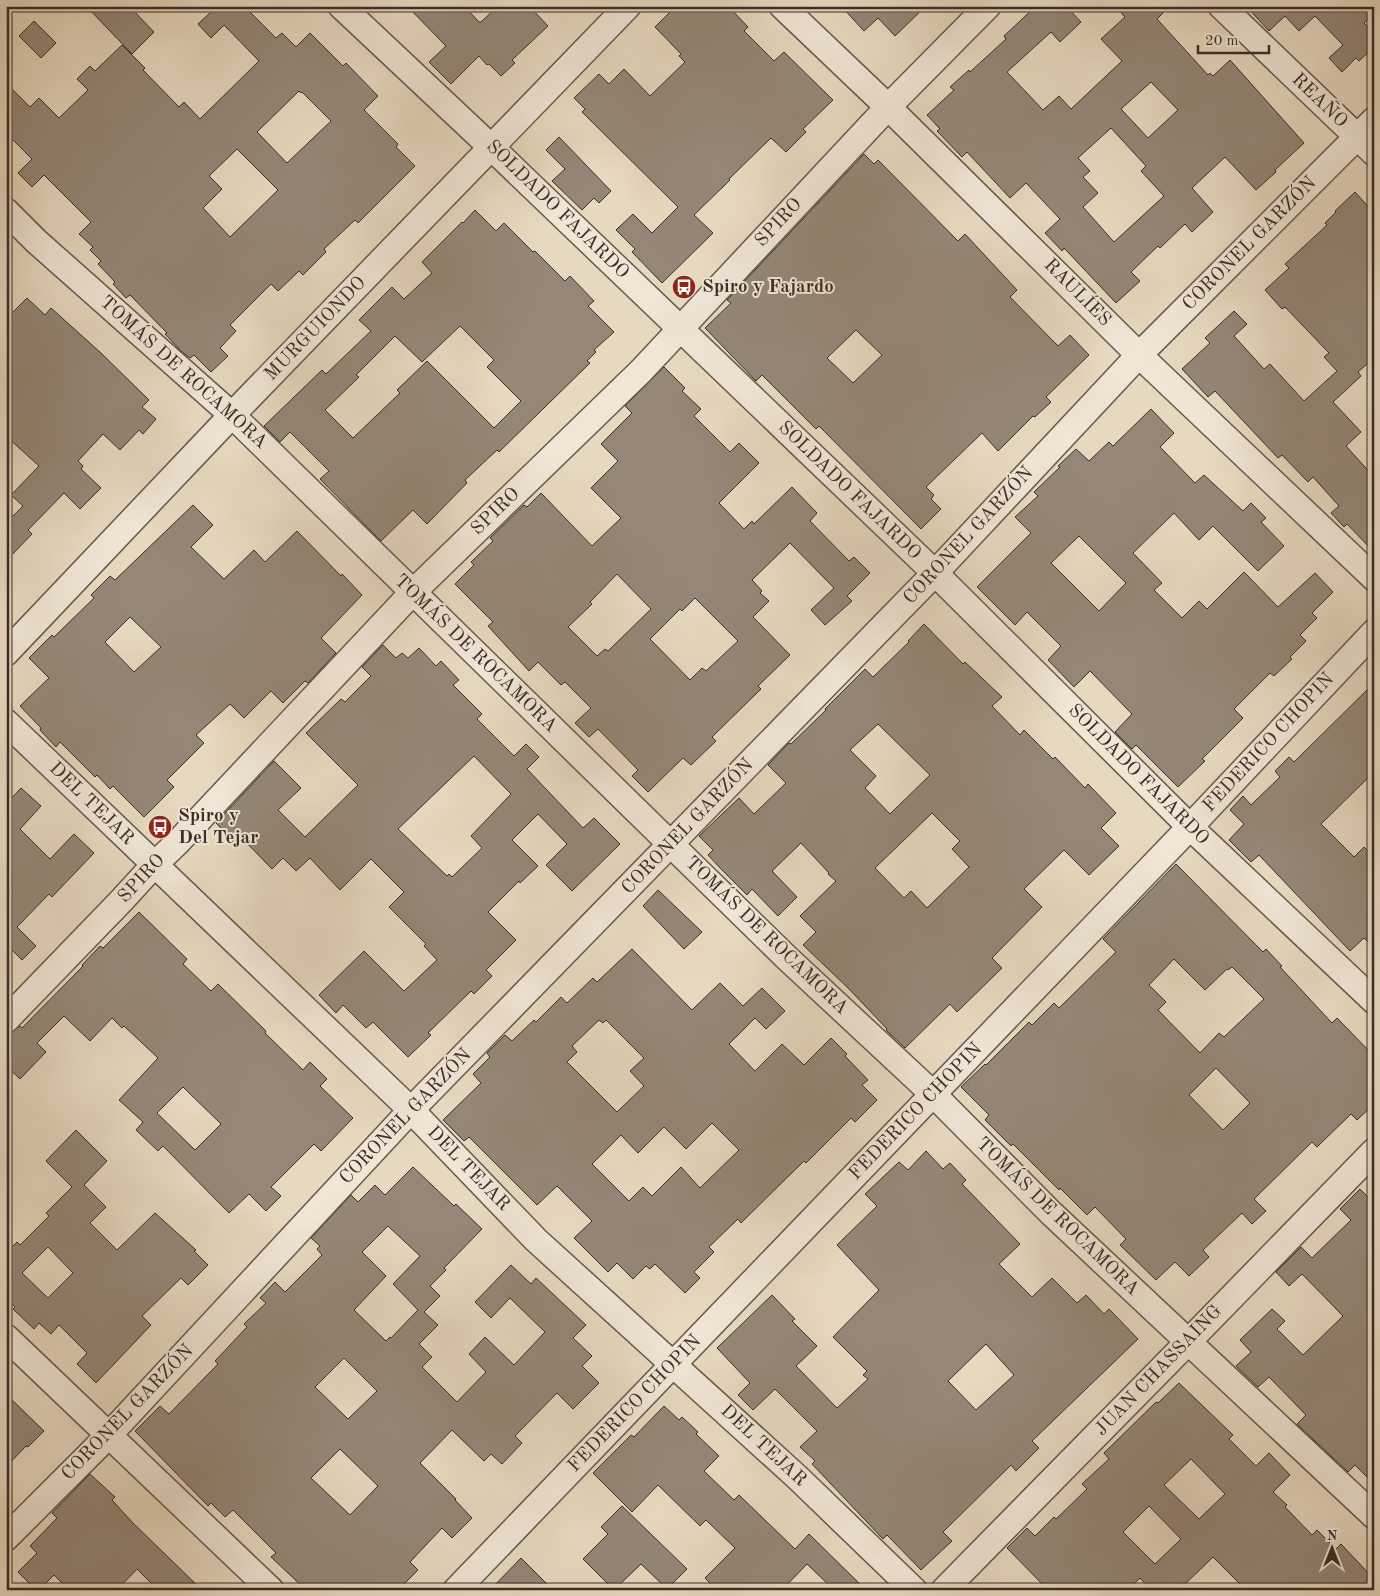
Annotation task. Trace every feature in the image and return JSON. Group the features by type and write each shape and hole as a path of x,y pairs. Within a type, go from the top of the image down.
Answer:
{"street":[{"name":"SOLDADO FAJARDO","path":"341,6 681,328 935,574 1190,827 1374,1001"},
{"name":"MURGUIONDO","path":"6,653 232,415 628,6"},
{"name":"RAULÍES","path":"782,6 888,107 1139,355 1374,578"},
{"name":"SPIRO","path":"6,1020 177,843 412,592 642,371 888,107 988,6"},
{"name":"REAÑO","path":"1221,6 1365,145"},
{"name":"CORONEL GARZÓN","path":"6,1538 108,1436 411,1110 935,574 1139,355 1365,145 1374,120"},
{"name":"TOMÁS DE ROCAMORA","path":"6,211 36,241 232,415 787,958 932,1094 1050,1213 1374,1516"},
{"name":"FEDERICO CHOPIN","path":"456,1590 1190,827 1374,632"},
{"name":"DEL TEJAR","path":"6,722 411,1110 536,1240 797,1477 914,1590"},
{"name":"JUAN CHASSAING","path":"944,1590 1374,1150"},
{"path":"6,1337 271,1590"}],"building":[{"path":"86,6 129,6 154,32 132,54"},
{"path":"205,6 244,6 276,38 282,33 296,47 310,33 343,66 346,63 378,96 364,110 398,144 396,147 415,166 358,223 355,220 324,249 326,252 303,275 299,271 278,291 271,284 230,325 236,331 220,348 228,356 211,372 194,355 190,358 181,351 165,334 167,333 130,295 126,298 113,284 115,282 98,264 101,261 90,250 93,247 79,234 91,222 44,175 32,187 18,173 32,159 6,133 6,83 30,107 39,98 59,118 88,90 77,79 90,66 95,71 122,45 179,107 184,102 200,119 259,61 224,25 211,38 198,24 211,12","holes":["299,91 331,121 287,163 257,132","237,149 278,190 230,237 203,208 222,189 209,176"]},
{"path":"407,6 464,6 481,22 498,6 529,6 548,26 512,60 515,63 501,76 479,56 451,84 429,62 446,46"},
{"path":"676,6 728,6 748,27 744,31 774,61 784,52 833,100 803,129 806,132 786,152 771,138 694,215 713,233 662,283 632,252 635,249 616,230 633,214 652,233 678,207 582,112 585,109 574,98 599,74 609,84 624,69 650,96 685,62 679,56 681,54 655,27"},
{"path":"841,6 926,6 895,36 878,18 864,31"},
{"path":"1036,6 1066,6 1081,22 1060,42 1051,32 1007,72 1043,110 1059,96 1071,109 1122,61 1101,39 1125,17 1115,6 1170,6 1157,19 1208,75 1210,73 1213,76 1230,60 1304,143 1256,190 1225,157 1192,188 1213,212 1192,232 1185,224 1160,248 1158,246 1131,272 1140,281 1116,303 1064,248 1062,251 1045,233 1060,219 1026,183 1010,198 967,152 962,157 937,131 940,129 927,115 954,90 950,87 969,70 970,72 1006,39 1004,36","holes":["1151,82 1178,110 1148,138 1121,109","1111,128 1146,166 1141,171 1164,196 1114,242 1083,207 1098,193 1083,177 1090,171 1078,158"]},
{"path":"1246,6 1374,6 1374,14 1364,23 1374,33 1374,47 1359,61 1356,58 1342,72 1329,58 1343,45 1315,16 1299,31 1285,16 1269,31"},
{"path":"34,21 56,43 41,58 19,36"},
{"path":"559,137 611,191 599,203 594,198 582,210 552,181 565,169 546,150"},
{"path":"864,154 874,164 878,160 958,241 965,234 1017,290 1010,297 1058,346 1070,335 1089,355 1046,397 1051,402 1035,417 1033,416 998,451 982,433 926,487 934,495 931,499 941,509 921,529 819,426 816,429 762,375 756,381 705,328 731,303 727,300","holes":["856,330 882,355 853,383 827,358"]},
{"path":"1355,192 1374,213 1374,358 1358,372 1361,376 1333,402 1361,432 1346,446 1374,477 1374,552 1347,524 1344,527 1331,513 1339,506 1313,477 1308,482 1282,455 1278,458 1215,391 1208,397 1182,369 1210,343 1205,338 1234,311 1247,324 1234,336 1264,369 1270,364 1304,401 1337,371 1324,357 1329,353 1285,307 1282,309 1265,290 1289,268 1285,264 1327,225 1325,223 1335,211"},
{"path":"475,210 496,231 504,223 565,281 570,276 594,301 588,306 614,332 594,350 596,352 587,361 590,363 499,452 497,450 465,480 467,483 427,524 413,510 381,541 320,479 329,471 290,432 280,442 264,426 322,370 326,374 371,331 359,320 392,287 404,299 432,273 422,262","holes":["460,326 494,360 487,367 521,401 494,428 427,361 397,390 400,393 353,438 325,410 359,377 356,375 395,336 422,362"]},
{"path":"27,298 45,315 51,308 101,353 149,400 142,407 156,419 143,434 139,430 120,450 103,434 78,461 83,466 81,469 101,488 80,509 64,493 28,530 32,534 6,561 6,523 23,506 11,495 39,466 6,436 6,319"},
{"path":"664,367 685,388 682,391 701,409 694,416 730,452 739,443 759,463 719,503 744,529 752,521 754,524 792,487 817,513 810,521 849,561 854,557 870,573 847,596 852,601 825,625 811,610 834,588 790,543 752,580 762,591 760,593 769,601 753,617 790,655 758,686 761,689 712,737 716,741 691,765 683,758 648,792 632,776 638,770 598,729 589,737 575,723 591,708 565,682 561,685 538,662 529,671 488,626 493,622 455,584 474,565 471,562 493,541 490,538 524,505 527,507 541,493 592,546 621,518 591,488 618,461 601,444 632,413 625,406","holes":["617,574 651,609 608,651 605,649 597,656 568,627 592,604 590,602","695,598 738,641 706,671 702,668 690,680 650,639 680,609 682,611"]},
{"path":"1151,409 1174,433 1160,447 1195,483 1204,475 1243,511 1251,503 1266,518 1261,522 1284,546 1258,571 1213,526 1199,540 1174,513 1133,553 1162,583 1154,590 1182,618 1199,601 1207,609 1244,572 1278,607 1315,573 1333,592 1312,613 1317,618 1300,635 1306,641 1290,657 1292,659 1274,676 1270,673 1234,709 1243,718 1202,759 1205,761 1178,787 1136,745 1132,749 1115,732 1132,714 1090,671 1074,687 1048,660 1061,646 1027,612 1015,625 977,587 1031,533 1015,517 1038,496 1034,492 1060,467 1058,466 1076,449 1089,461 1109,442 1113,446","holes":["1079,536 1126,583 1099,611 1051,563"]},
{"path":"193,505 213,525 191,547 224,579 254,550 265,562 297,531 362,595 321,638 336,653 308,683 305,681 283,703 271,691 244,718 230,704 196,735 204,743 167,780 174,787 144,817 113,786 110,789 97,775 95,777 60,742 56,747 20,706 49,678 29,658 52,635 54,637 94,598 91,595 110,576 115,580","holes":["130,617 161,647 134,672 105,642"]},
{"path":"924,624 963,664 965,662 1002,697 992,706 1020,735 1024,730 1053,759 1055,757 1085,788 1088,784 1116,813 1101,828 1119,846 1089,875 1064,850 1024,889 1042,907 992,958 1002,968 957,1012 950,1004 905,1048 848,988 803,945 816,932 800,916 836,881 801,843 772,871 797,897 778,916 752,889 747,895 721,869 708,855 713,850 699,836 739,798 754,814 786,783 768,765 789,743 791,744 826,710 865,669 873,677","holes":["878,724 930,775 890,814 865,788 876,776 850,750","932,813 960,841 952,849 969,867 927,908 911,891 904,898 875,868"]},
{"path":"383,645 396,658 402,653 408,658 419,648 436,666 441,661 459,680 453,685 482,714 477,719 514,756 526,744 539,757 527,769 583,828 594,818 620,844 572,891 546,865 567,844 538,814 512,840 538,866 520,883 519,881 488,912 516,940 486,970 492,976 474,994 471,991 428,1033 431,1035 408,1057 373,1022 366,1028 343,1005 336,1013 319,995 364,951 404,991 437,960 424,946 426,944 389,907 404,892 371,859 340,890 310,858 296,871 283,858 272,869 237,833 231,839 216,823 274,761 301,788 278,810 305,837 358,785 306,733 341,699 345,702 371,676 362,667","holes":["474,756 511,794 471,836 482,848 452,877 449,874 447,876 398,829"]},
{"path":"1374,683 1374,772 1321,824 1354,857 1364,847 1374,857 1374,947 1364,938 1350,951 1259,855 1251,862 1229,840 1244,824 1230,810 1243,796 1251,805 1280,777 1275,771 1289,757 1294,762"},
{"path":"21,788 41,806 20,829 50,859 74,834 94,853 52,897 49,894 17,927 36,946 22,960 6,944 6,799 9,801"},
{"path":"1176,864 1263,952 1266,949 1282,966 1280,967 1332,1023 1337,1018 1374,1056 1374,1104 1357,1120 1351,1114 1317,1147 1312,1142 1254,1199 1266,1211 1252,1224 1242,1213 1203,1250 1209,1257 1189,1276 1175,1262 1156,1280 1120,1245 1126,1239 1095,1207 1087,1215 1060,1188 1059,1190 1013,1144 1011,1146 985,1120 989,1115 961,1087 1029,1022 1032,1025 1054,1003 1059,1008 1116,952 1103,939","holes":["1174,959 1205,990 1227,969 1232,967 1264,999 1224,1037 1219,1033 1200,1053 1158,1010 1166,1002 1149,985","1216,1068 1250,1103 1223,1130 1189,1095"]},
{"path":"658,890 702,932 684,949 643,906"},
{"path":"139,912 187,959 183,964 211,991 218,984 303,1070 310,1062 327,1079 320,1086 353,1118 321,1151 314,1144 271,1187 281,1196 266,1211 249,1194 229,1213 163,1146 158,1151 136,1130 143,1122 119,1100 158,1058 124,1026 122,1028 112,1018 90,1041 64,1016 37,1043 46,1052 20,1079 6,1066 6,1035 20,1026 22,1028 100,946 103,948","holes":["183,1087 221,1124 195,1150 157,1113"]},
{"path":"632,949 692,1010 720,983 743,1006 762,988 785,1011 766,1029 755,1018 729,1044 755,1071 782,1044 804,1065 831,1038 868,1080 862,1085 877,1100 855,1122 851,1118 741,1223 738,1219 709,1247 714,1252 694,1272 700,1278 685,1293 655,1264 650,1269 646,1266 633,1279 617,1263 608,1272 574,1238 592,1221 557,1186 537,1205 469,1137 464,1141 443,1120 481,1083 473,1074 490,1057 487,1053 505,1035 512,1041 534,1020 536,1022 561,997 567,1003 593,978 597,982","holes":["599,1020 603,1023 606,1020 644,1058 630,1071 644,1086 617,1112 567,1062 577,1052 572,1046","712,1123 739,1150 700,1188 681,1167 652,1196 643,1187 629,1201 592,1164 621,1135 638,1153 664,1127 686,1149"]},
{"path":"76,1130 107,1161 84,1185 106,1207 90,1223 117,1250 155,1213 196,1250 194,1251 208,1265 188,1285 181,1278 142,1316 151,1325 96,1383 77,1364 87,1353 59,1325 51,1334 39,1323 34,1329 13,1309 15,1307 6,1298 6,1253 17,1242 20,1245 49,1216 46,1213 72,1187 46,1161","holes":["48,1247 73,1273 48,1298 22,1273"]},
{"path":"926,1151 943,1169 950,1163 966,1180 962,1184 1020,1244 999,1264 1032,1297 1052,1278 1077,1303 1086,1295 1104,1314 1109,1309 1138,1339 1032,1441 1039,1448 1016,1471 1011,1465 943,1532 952,1541 921,1570 887,1535 883,1539 812,1464 815,1461 800,1447 817,1431 775,1389 753,1410 738,1395 750,1383 717,1348 772,1295 795,1319 792,1321 817,1346 796,1366 837,1408 868,1379 863,1375 867,1371 833,1337 879,1290 837,1245 877,1206 865,1194 899,1162 908,1170","holes":["986,1344 1014,1375 976,1410 948,1381"]},
{"path":"413,1167 454,1206 456,1204 482,1229 444,1268 446,1270 430,1286 440,1296 424,1312 438,1325 419,1344 432,1357 422,1367 457,1402 486,1372 469,1354 485,1337 514,1365 545,1332 510,1298 491,1318 475,1302 511,1265 531,1284 536,1278 586,1325 573,1338 592,1356 582,1366 599,1383 573,1409 557,1393 515,1436 522,1443 502,1464 491,1454 484,1461 452,1430 420,1463 472,1518 452,1538 442,1528 410,1562 418,1570 398,1590 306,1590 271,1557 276,1553 233,1510 225,1517 211,1503 208,1506 135,1431 160,1406 169,1414 218,1364 215,1361 247,1327 244,1324 266,1303 260,1298 275,1282 285,1292 322,1255 317,1249 320,1246 311,1238 351,1195 358,1202 375,1185 385,1195","holes":["388,1226 420,1256 393,1284 418,1310 386,1341 354,1310 386,1276 362,1252","344,1358 377,1391 348,1419 315,1387","340,1449 378,1486 350,1515 311,1478"]},
{"path":"1360,1189 1374,1203 1374,1484 1355,1465 1348,1472 1297,1424 1306,1415 1269,1377 1258,1387 1236,1366 1251,1352 1240,1340 1272,1309 1285,1321 1277,1329 1303,1355 1343,1316 1302,1274 1289,1286 1276,1272 1301,1247 1312,1258 1351,1220 1340,1209"},
{"path":"1179,1383 1233,1435 1229,1439 1256,1466 1269,1453 1290,1475 1273,1492 1287,1505 1285,1507 1312,1535 1317,1530 1336,1549 1341,1544 1374,1579 1374,1590 1246,1590 1213,1557 1179,1590 1151,1590 1140,1578 1127,1590 1048,1590 1007,1548 1027,1528 1035,1536 1054,1517 1056,1519 1087,1489 1082,1484 1109,1459 1104,1453 1156,1402 1158,1403","holes":["1191,1459 1225,1494 1199,1519 1164,1485","1149,1506 1181,1539 1155,1564 1123,1532"]},
{"path":"6,1394 44,1431 6,1467"},
{"path":"664,1406 679,1420 682,1417 698,1432 696,1434 719,1456 704,1471 734,1500 739,1495 795,1549 809,1534 866,1590 834,1590 807,1564 782,1590 717,1590 705,1578 735,1548 706,1520 700,1526 658,1485 632,1512 593,1473 631,1435 634,1437"},
{"path":"90,1474 115,1497 112,1500 133,1523 202,1590 158,1590 137,1569 117,1590 69,1590 54,1575 39,1590 36,1590 18,1572 37,1553 30,1546 57,1518 52,1513"},
{"path":"622,1506 687,1569 667,1589 641,1564 614,1590 583,1559 608,1534 601,1527"},
{"path":"521,1558 553,1590 490,1590"}],"place":[{"name":"Spiro y Fajardo","path":"684,287"},
{"name":"Spiro y Del Tejar","path":"160,827"}]}
